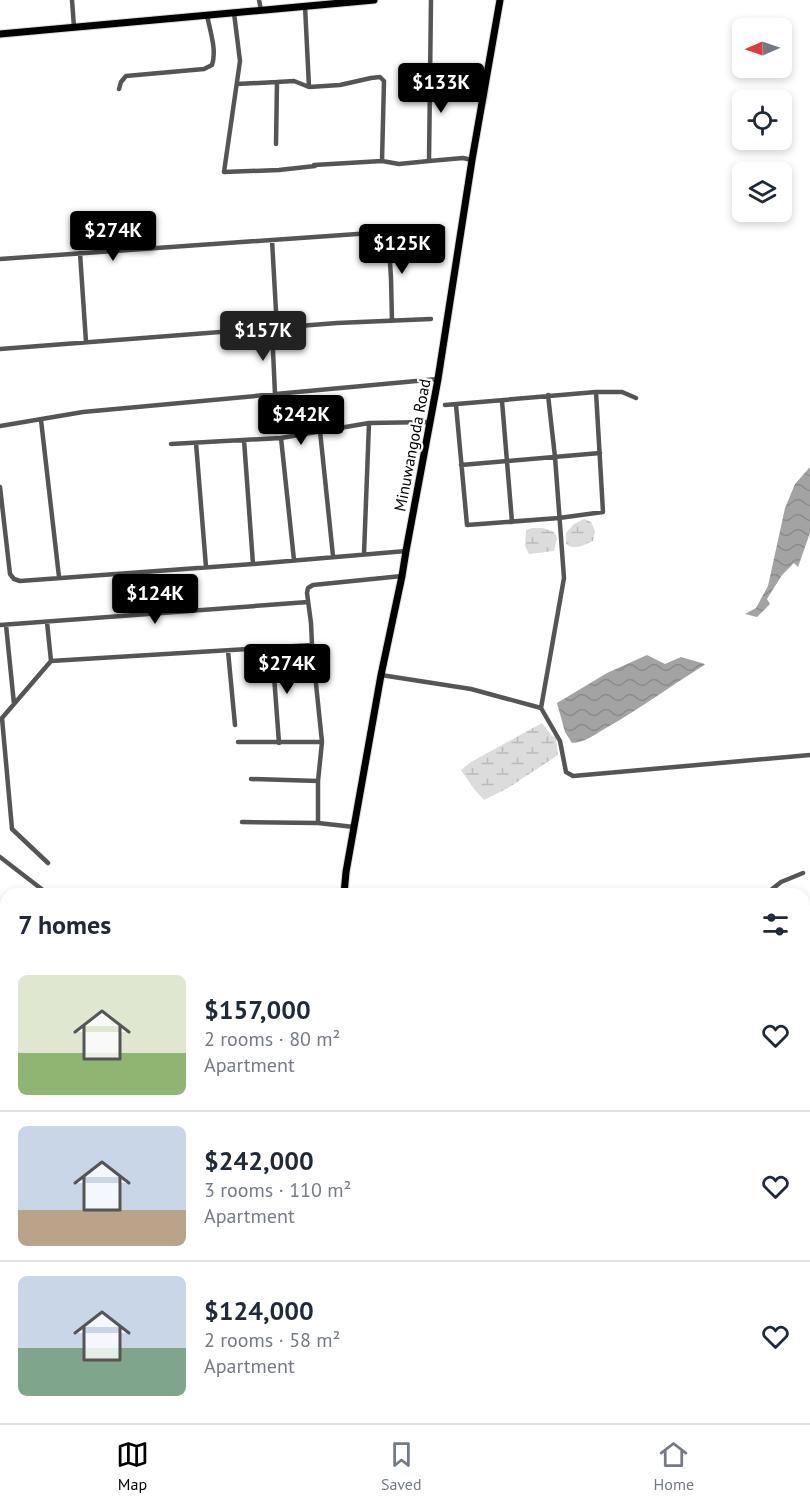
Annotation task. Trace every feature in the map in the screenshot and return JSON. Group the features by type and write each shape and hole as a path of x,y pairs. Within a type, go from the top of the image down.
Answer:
{"main road":[{"path":"0,34 374,0"},
{"name":"Minuwangoda Road","path":"345,888 381,675 402,576 438,378 500,0"}],"street":[{"path":"72,0 74,27"},
{"path":"259,0 261,10"},
{"path":"429,161 431,0"},
{"path":"305,6 309,87"},
{"path":"234,13 240,61 224,172 279,170 341,163"},
{"path":"119,89 126,76 204,69 212,65 214,59 212,36 207,15"},
{"path":"237,84 294,81 309,87 340,85 380,77 384,81 382,160"},
{"path":"276,144 277,82"},
{"path":"314,165 382,160 399,164 463,158 472,160"},
{"path":"0,259 443,228"},
{"path":"388,231 392,321"},
{"path":"272,240 275,394"},
{"path":"80,253 86,342"},
{"path":"0,349 431,319"},
{"path":"0,426 83,412 438,378"},
{"path":"456,405 467,525 559,518 603,512 596,392"},
{"path":"445,405 596,392 622,392 636,398"},
{"path":"548,395 564,578 541,708 560,741 566,772 573,776 810,755"},
{"path":"502,401 512,522"},
{"path":"41,420 59,577"},
{"path":"171,444 280,438 369,423 430,422"},
{"path":"364,554 369,423"},
{"path":"320,431 333,556"},
{"path":"280,438 294,560"},
{"path":"244,440 253,564"},
{"path":"196,443 206,567"},
{"path":"461,465 600,453"},
{"path":"0,487 10,574 14,579 20,581 406,551"},
{"path":"318,823 318,781 322,742 308,588 313,585 402,576"},
{"path":"0,625 308,602"},
{"path":"47,622 51,661"},
{"path":"6,625 14,704"},
{"path":"48,863 12,829 2,718 51,661 312,645"},
{"path":"272,649 279,743"},
{"path":"228,651 235,725"},
{"path":"381,675 471,689 541,708"},
{"path":"238,742 322,742"},
{"path":"251,779 318,781"},
{"path":"242,822 318,823 354,827"},
{"path":"0,857 40,888"},
{"path":"774,888 781,882 803,873"}],"green space":[{"path":"584,519 591,522 595,531 593,541 582,546 569,546 566,544 566,533 574,524"},
{"path":"543,528 554,532 557,538 554,551 529,554 525,546 526,530"},
{"path":"542,723 552,736 556,737 558,755 508,788 484,800 461,770 471,762"}],"water":[{"path":"810,467 810,533 798,567 794,563 782,575 767,599 770,604 757,617 745,614 756,608 768,586 785,508 795,484"},
{"path":"647,655 665,664 681,657 705,664 594,736 572,743 565,732 557,703 607,673"}]}
